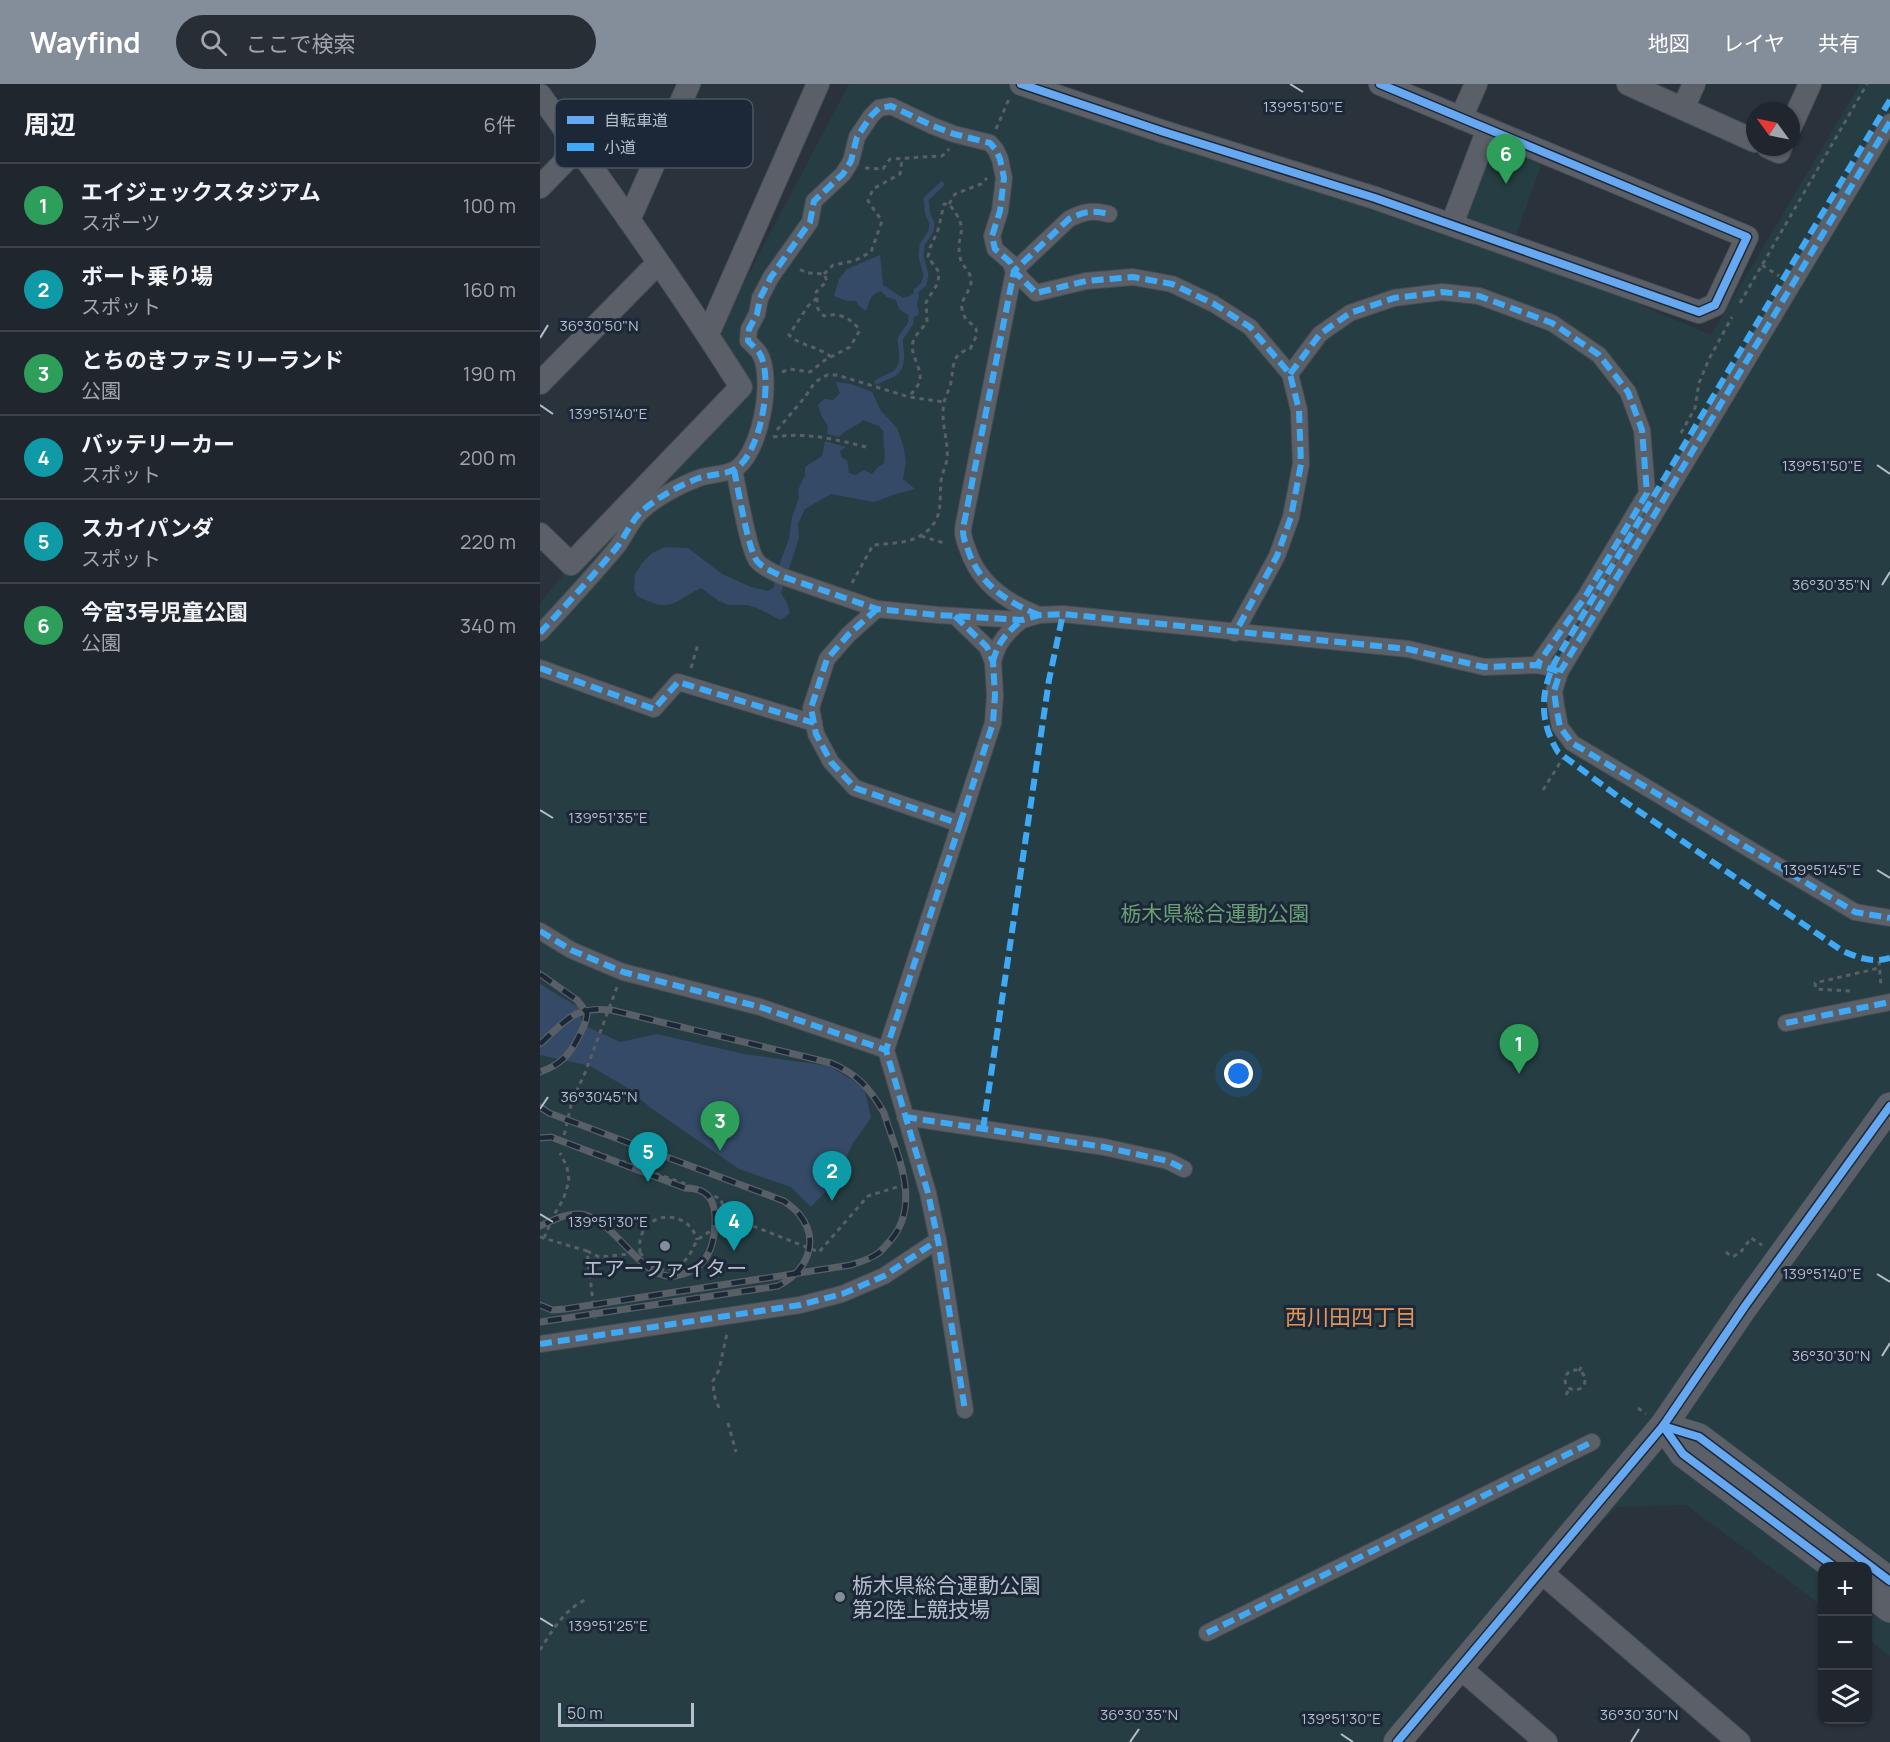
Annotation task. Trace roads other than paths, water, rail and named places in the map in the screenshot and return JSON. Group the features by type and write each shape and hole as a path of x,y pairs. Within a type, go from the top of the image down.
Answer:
{"street":[{"path":"682,99 689,84"},
{"path":"708,334 818,84"},
{"path":"1016,89 1452,224 1698,312 1715,305 1747,237 1380,84"},
{"path":"1461,118 1476,84"},
{"path":"1628,84 1746,137"},
{"path":"1683,108 1694,84"},
{"path":"1800,106 1810,84"},
{"path":"540,95 555,116"},
{"path":"540,633 619,545 639,514 659,498 698,478 734,470 744,460 759,428 767,394 767,378 760,355 748,341 749,329 757,314 760,298 775,271 810,222 814,201 843,174 848,166 857,137 871,116 879,108 891,106 954,134 990,143 1000,159 1004,178 1003,193 992,236 995,249 1010,261 1014,272 1036,293 1086,281 1133,277 1172,284 1214,304 1250,327 1290,374 1299,410 1301,464 1291,517 1277,556 1235,633"},
{"path":"1890,122 1560,672 1554,691 1560,727 1573,744 1855,912 1890,918"},
{"path":"1452,224 1488,129"},
{"path":"540,187 559,168"},
{"path":"540,534 571,564 741,387 708,334 592,168"},
{"path":"630,220 653,168"},
{"path":"1040,615 1024,609 996,592 982,579 963,534 967,508 1014,272 1069,219 1093,211 1109,214"},
{"path":"540,383 658,263"},
{"path":"1290,374 1320,334 1350,313 1394,298 1442,292 1479,296 1552,323 1599,355 1628,392 1642,430 1647,493 1585,597 1537,665"},
{"path":"734,470 756,561 781,576 877,609 1022,620 1040,615 1063,614 1408,649 1484,667 1537,665 1560,672"},
{"path":"877,609 849,634 827,659 812,708 816,735 831,762 855,788 960,824"},
{"path":"955,616 987,647 993,662"},
{"path":"965,1410 938,1240 924,1179 886,1050 993,723 995,695 993,662 996,649 1004,636 1022,620"},
{"path":"540,668 654,709 678,682 814,723"},
{"path":"540,931 571,950 623,972 760,1007 886,1050"},
{"path":"1786,1023 1886,997"},
{"path":"1397,1742 1663,1426 1745,1306 1890,1106"},
{"path":"905,1117 1104,1147 1151,1156 1184,1169"},
{"path":"540,1344 800,1305 842,1294 884,1276 938,1240"},
{"path":"1663,1426 1683,1454 1828,1562"},
{"path":"1663,1426 1699,1437 1890,1581"},
{"path":"1207,1633 1592,1442"},
{"path":"1541,1572 1739,1742"},
{"path":"1872,1595 1890,1609"},
{"path":"1459,1667 1546,1742"}],"water":[{"path":"880,255 883,285 903,298 916,291 919,295 917,316 911,317 899,309 896,300 887,297 881,291 872,297 866,311 856,301 847,301 834,296 839,279 847,269"},
{"path":"836,382 851,384 872,392 881,411 897,428 906,462 903,479 915,489 874,502 831,494 805,509 798,524 799,538 781,593 790,613 781,620 747,605 728,605 701,588 676,602 664,605 637,596 634,589 635,574 652,553 665,547 688,548 722,574 751,587 768,591 774,587 776,573 789,539 792,517 799,498 798,490 805,475 805,467 822,456 825,441 846,447 840,451 842,458 847,460 849,473 856,475 864,470 872,474 884,463 884,432 879,426 863,420 839,437 827,434 828,426 818,405 824,399 833,400 840,393"},
{"path":"540,984 578,1007 583,1025 620,1042 657,1034 744,1054 829,1066 864,1087 871,1118 853,1143 836,1180 811,1207 791,1187 739,1169 651,1108 626,1087 590,1066 540,1055"}],"waterway":[{"path":"916,291 924,284 926,275 921,256 922,245 931,231 932,223 928,215 926,199 942,184"},
{"path":"877,382 898,370 902,357 900,339 911,323 911,317"}],"railway":[{"path":"540,974 577,1000 587,1013 576,1043 568,1054 559,1063 540,1072"},
{"path":"540,1044 571,1017 588,1010 598,1009 611,1010 831,1063 862,1083 884,1113 900,1161 906,1194 905,1211 900,1226 890,1241 874,1256 851,1265 565,1309 552,1310 540,1305"},
{"path":"540,1107 549,1113 784,1201 806,1224 810,1245 808,1254 797,1272 778,1286 540,1322"},
{"path":"540,1138 551,1137 685,1188 700,1190 709,1197 715,1216 712,1243 705,1259 693,1270 674,1276 662,1275 650,1268 616,1236 592,1218 580,1214 570,1215 540,1226"}],"place":[{"name":"今宮3号児童公園","path":"1506,184"},
{"name":"エイジェックスタジアム","path":"1519,1074"},
{"name":"とちのきファミリーランド","path":"720,1151"},
{"name":"スカイパンダ","path":"648,1182"},
{"name":"ボート乗り場","path":"832,1201"},
{"name":"エアーファイター","path":"665,1246"},
{"name":"バッテリーカー","path":"734,1251"},
{"name":"栃木県総合運動公園 第2陸上競技場","path":"840,1597"}],"district":[{"name":"西川田四丁目","path":"1351,1317"}],"park label":[{"name":"栃木県総合運動公園","path":"1215,913"}]}
